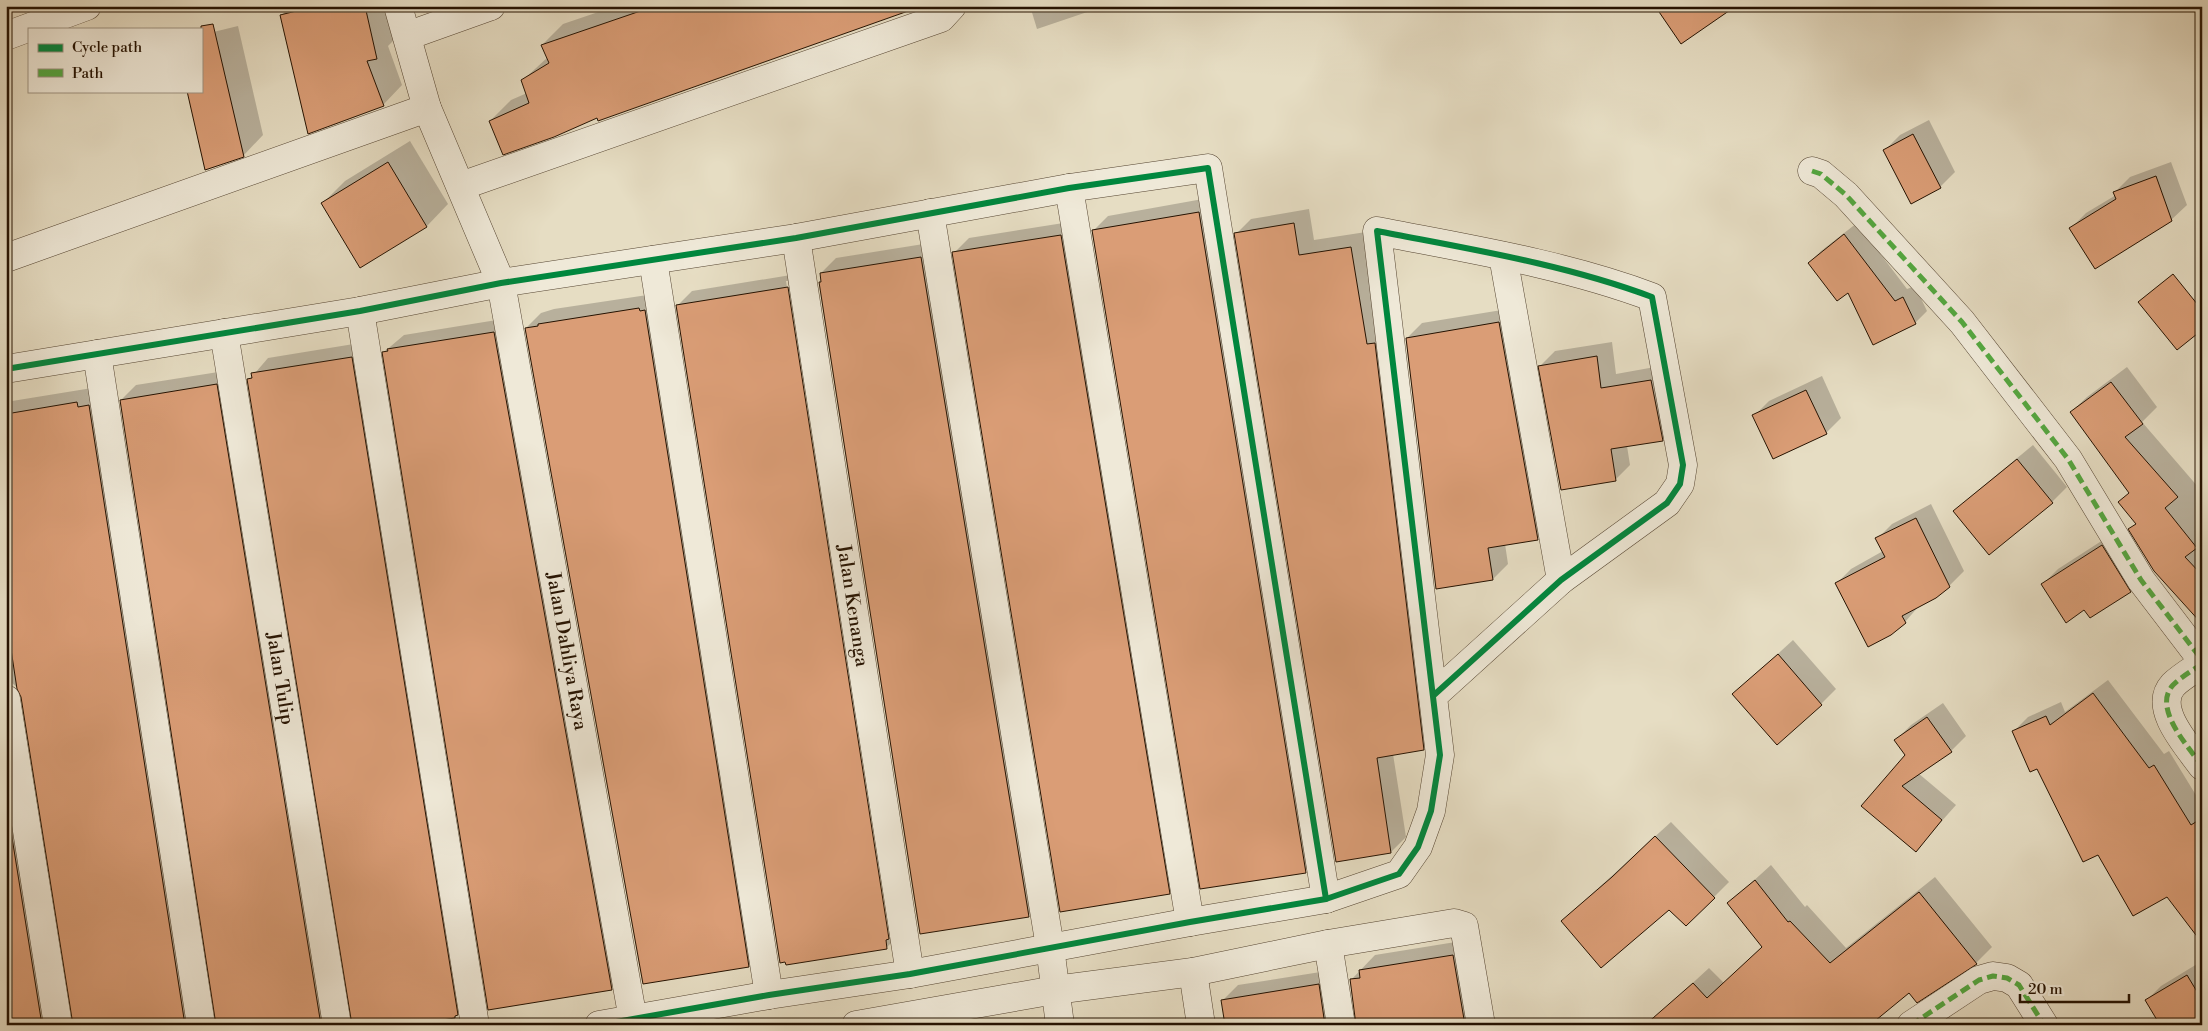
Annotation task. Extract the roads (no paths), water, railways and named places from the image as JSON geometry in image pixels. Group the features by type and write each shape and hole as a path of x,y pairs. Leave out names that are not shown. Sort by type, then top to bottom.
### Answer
{"street":[{"path":"7,30 87,6"},
{"name":"Jalan Dahliya Raya","path":"398,6 427,108 501,283 633,1022"},
{"path":"407,36 491,6"},
{"path":"461,186 941,18 952,6"},
{"path":"6,258 427,108"},
{"path":"6,369 360,311 501,283 796,238 1069,188 1208,168 1326,899"},
{"path":"1812,171 1821,174 1846,195 1962,322 2068,459 2140,580 2202,662 2173,685 2166,700 2169,717 2202,766"},
{"path":"1069,188 1190,922"},
{"path":"930,213 1050,947 1060,1025"},
{"path":"599,1025 633,1022 769,995 910,974 1050,947 1326,899 1399,874 1418,847 1430,811 1440,755 1377,231 1504,256 1621,286 1652,297 1683,465 1680,484 1667,503 1561,580 1434,695"},
{"name":"Jalan Kenanga","path":"796,238 910,974"},
{"path":"1504,256 1561,580"},
{"path":"653,260 769,995"},
{"path":"360,311 475,1025"},
{"name":"Jalan Tulip","path":"224,333 337,1025"},
{"path":"97,354 201,1025"},
{"path":"6,700 58,1025"},
{"path":"856,1025 916,1019 1055,990 1193,972 1328,944 1454,922 1464,926 1481,1025"},
{"path":"1328,944 1341,1025"},
{"path":"1193,972 1201,1025"},
{"path":"1911,1025 1979,980 1993,976 2007,978 2019,984 2044,1025"}]}
